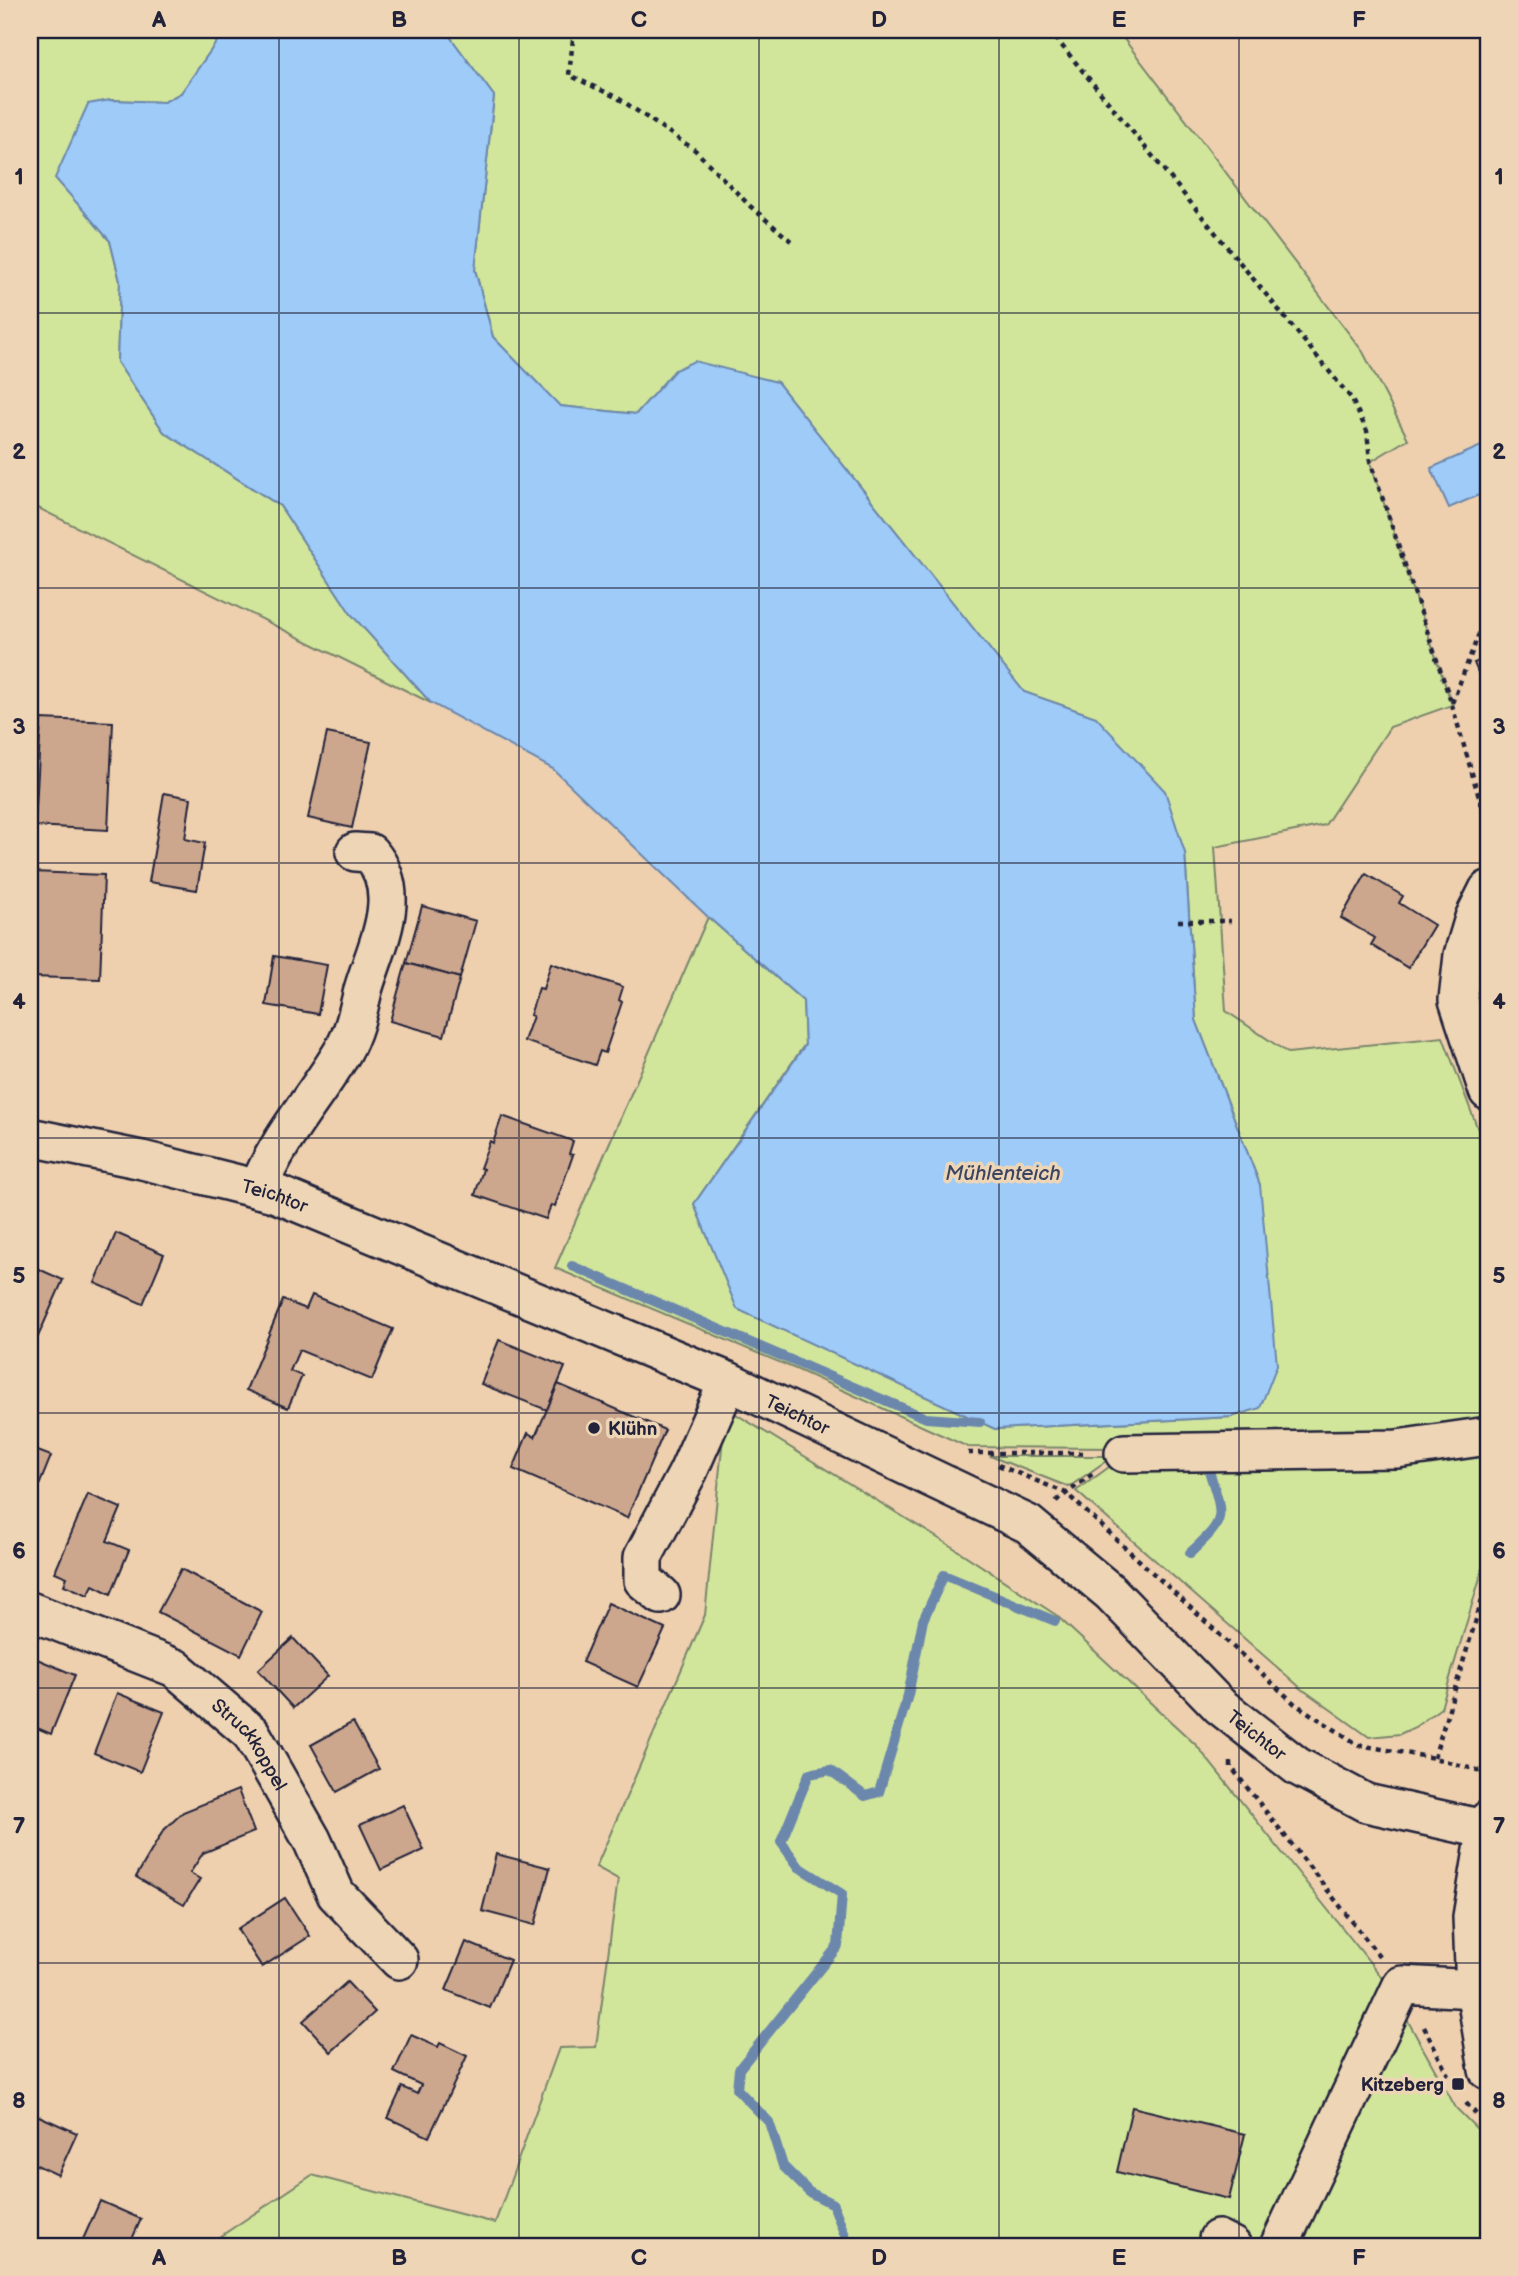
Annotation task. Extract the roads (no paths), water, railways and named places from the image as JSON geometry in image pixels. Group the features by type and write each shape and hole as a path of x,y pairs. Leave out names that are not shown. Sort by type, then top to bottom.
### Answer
{"street":[{"path":"258,1189 268,1162 344,1049 356,1023 378,947 387,910 386,880 381,866 370,853 355,852"},
{"path":"1488,890 1474,918 1463,955 1458,1000 1488,1091"},
{"name":"Teichtor","path":"30,1137 142,1160 274,1193 728,1381 1028,1524 1110,1592 1220,1706 1297,1766 1366,1802 1488,1827"},
{"path":"661,1595 643,1580 643,1558 688,1472 728,1381"},
{"path":"1124,1453 1397,1449 1488,1437"},
{"name":"Struckkoppel","path":"30,1611 175,1668 251,1733 312,1840 336,1894 399,1960"},
{"path":"1488,1827 1472,1917 1475,1989 1488,2070"},
{"path":"1279,2246 1402,1985 1475,1989"}],"water":[{"name":"Mühlenteich","path":"225,30 445,30 494,96 475,270 493,337 560,406 636,414 675,370 694,361 777,382 1024,692 1096,717 1165,791 1185,853 1196,1020 1260,1185 1277,1365 1260,1408 1232,1417 995,1429 737,1309 694,1204 805,1045 803,1001 708,917 553,769 431,703 351,614 280,506 164,432 117,362 120,281 110,241 55,178 88,104 110,100 164,102 181,93"},
{"path":"1488,443 1488,491 1449,508 1431,468"}],"waterway":[{"path":"572,1266 926,1418 980,1422"},
{"path":"1190,1553 1216,1526 1219,1518 1218,1501 1210,1474"},
{"path":"849,2246 833,2204 809,2192 783,2166 769,2122 737,2089 739,2069 838,1946 842,1894 799,1867 781,1842 809,1774 830,1770 865,1796 879,1792 908,1695 923,1620 944,1575 1055,1621"}],"place":[{"name":"Klühn","path":"594,1428"},
{"name":"Kitzeberg","path":"1458,2084"}]}
